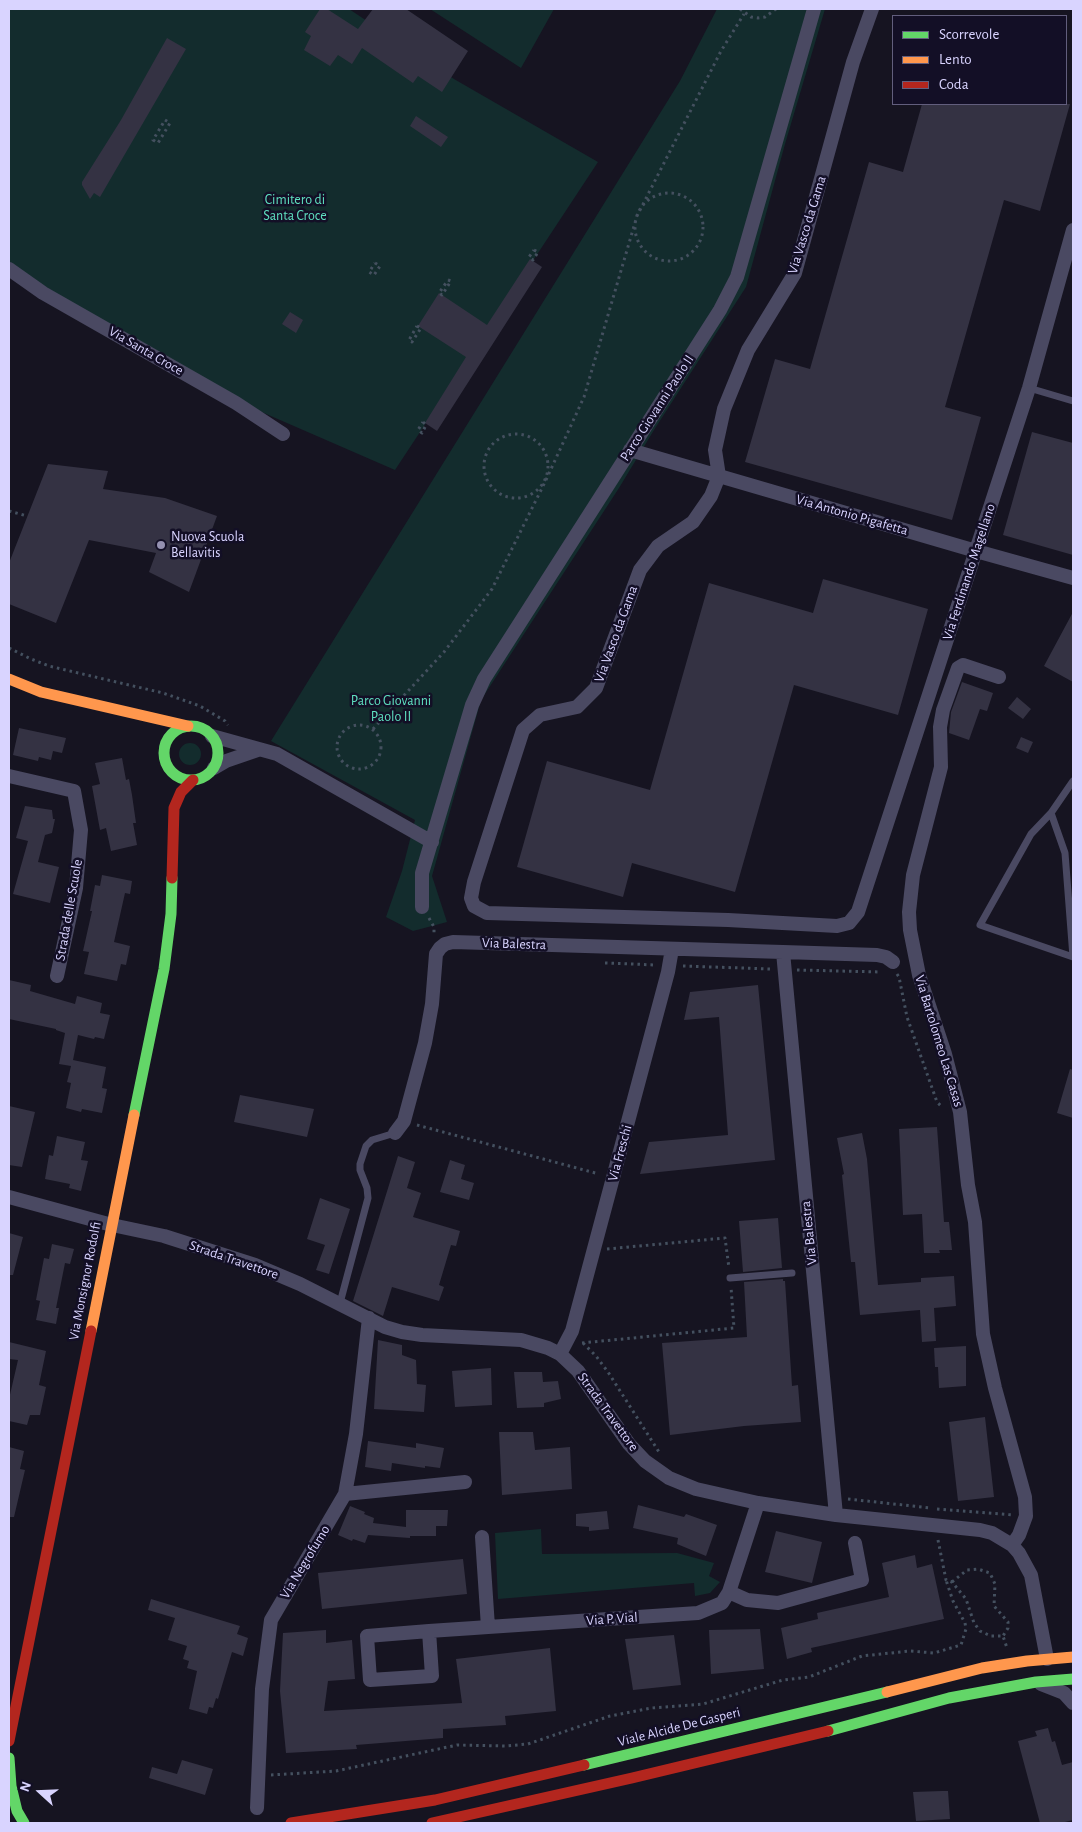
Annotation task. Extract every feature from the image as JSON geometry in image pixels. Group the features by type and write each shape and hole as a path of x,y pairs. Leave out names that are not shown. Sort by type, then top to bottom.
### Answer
{"street":[{"name":"Parco Giovanni Paolo II","path":"422,907 422,873 472,705 484,679 720,310 737,277 814,9"},
{"name":"Via Vasco da Gama","path":"858,912 849,924 836,926 718,920 487,913 474,906 471,898 474,882 523,730 540,715 577,707 596,688 640,570 658,546 693,522 711,496 719,476 715,450 724,408 748,350 795,273 853,62 872,9"},
{"name":"Via Ferdinando Magellano","path":"858,912 1029,388 1073,230"},
{"name":"Via Santa Croce","path":"9,269 43,293 236,403 283,434"},
{"name":"Via Antonio Pigafetta","path":"630,450 976,552 1073,578"},
{"name":"Via Bartolomeo Las Casas","path":"999,677 963,666 958,668 943,710 940,727 941,767 913,875 909,912 911,938 918,975 945,1054 960,1112 968,1185 975,1222 983,1334 1022,1479 1025,1497 1026,1516 1019,1535 1012,1545"},
{"path":"9,679 41,692 188,726 197,726 212,736 277,754 432,842"},
{"name":"Via Monsignor Rodolfi","path":"9,1741 164,969 171,914 172,824 170,771 155,731 143,716"},
{"path":"163,752 164,746 171,734 188,726"},
{"path":"212,736 218,751 214,768"},
{"path":"214,768 226,761 258,749"},
{"name":"Via Monsignor Rodolfi","path":"172,824 174,808 181,792 193,780 201,778 214,768"},
{"path":"170,771 177,777 193,780"},
{"name":"Strada delle Scuole","path":"9,776 74,791 81,830 76,888 57,976"},
{"name":"Via Balestra","path":"395,1133 404,1121 425,1042 432,1004 436,954 445,944 454,942 877,955 886,957 892,967"},
{"name":"Via Freschi","path":"560,1354 570,1336 577,1313 668,972 672,948"},
{"name":"Via Balestra","path":"783,952 836,1514"},
{"name":"Strada Travettore","path":"9,1198 112,1225 164,1236 255,1266 300,1284 385,1326 402,1332 422,1335 521,1340 538,1344 560,1354 586,1380 629,1444 645,1461 675,1481 696,1489 758,1503 992,1533 1012,1545 1025,1562 1031,1575 1047,1659"},
{"name":"Via Negrofumo","path":"257,1808 262,1689 271,1620 346,1494 356,1434 369,1318"},
{"path":"346,1494 465,1482"},
{"path":"758,1503 729,1592 747,1600 778,1603 862,1580 855,1543"},
{"path":"482,1537 488,1627"},
{"name":"Via P. Vial","path":"429,1631 432,1676 370,1680 367,1636 429,1631 698,1613 722,1603 729,1592"},
{"name":"Viale Alcide De Gasperi","path":"291,1823 435,1800 667,1746 956,1674 1009,1664 1073,1657"},
{"path":"432,1823 632,1778 843,1727 949,1698 1036,1682 1073,1679"},
{"path":"1036,1682 1064,1693 1073,1704"},
{"path":"9,1758 11,1786 17,1811 24,1823"}],"lane":[{"path":"1029,388 1073,401"},
{"path":"1051,813 1065,853 1073,957 980,925 1031,834 1051,813 1073,781"},
{"path":"340,1303 368,1198 360,1164 366,1146 372,1140 395,1133"},
{"path":"730,1278 792,1273"}],"path":[{"path":"740,9 744,14 751,17 765,17 776,9"},
{"path":"372,729 444,652 492,589 546,480 584,397 637,216 642,206 650,199 660,194 681,194 698,207 702,217 702,238 696,248 686,256 676,260 664,260 653,256 644,249 638,239 635,228 637,216 721,51 744,14"},
{"path":"165,120 170,123 158,143 153,140 165,120"},
{"path":"448,280 451,282 442,295 439,293 448,280"},
{"path":"418,326 421,328 412,342 408,340 418,326"},
{"path":"508,435 528,436 544,450 548,459 546,480 540,489 531,495 520,499 504,496 491,487 485,477 484,466 490,446 498,439 508,435"},
{"path":"9,511 27,516"},
{"path":"9,648 49,666 163,693 188,701 225,721 228,724 229,732"},
{"path":"360,725 372,729 378,735 380,742 379,756 369,766 362,768 348,765 342,760 338,747 342,734 346,729 360,725"},
{"path":"422,907 434,927 434,936"},
{"path":"677,966 776,969"},
{"path":"892,967 899,977 907,1017 937,1102"},
{"path":"794,970 882,972"},
{"path":"404,1121 606,1176"},
{"path":"582,1343 734,1328 725,1238 610,1248"},
{"path":"578,1340 596,1356 608,1372 664,1459"},
{"path":"842,1499 1026,1516"},
{"path":"258,1776 336,1771 457,1745 506,1746 528,1744 610,1716 651,1708 704,1704 783,1680 809,1677 862,1656 910,1651 934,1653 961,1645 966,1629 965,1623 953,1601 946,1580 940,1543 937,1537"},
{"path":"952,1582 967,1570 978,1569 990,1573 995,1584 994,1606 1008,1622 1008,1628 1003,1636"},
{"path":"946,1580 952,1582 966,1599 974,1623 980,1631 991,1636 1003,1636"},
{"path":"1003,1636 1008,1651"}],"green space":[{"name":"Cimitero di Santa Croce","path":"9,9 349,9 454,79 598,162 395,470 241,403 97,319 9,264"},
{"path":"430,9 554,9 521,68"},
{"name":"Parco Giovanni Paolo II","path":"717,9 825,9 785,144 746,287 619,488 481,700 432,876 447,922 413,931 386,917 402,871 415,820 271,741 680,81"},
{"path":"190,743 198,746 201,754 198,762 190,765 182,762 179,754 182,746"},
{"path":"541,1529 542,1554 677,1553 714,1563 709,1576 720,1582 710,1593 695,1596 694,1583 498,1599 495,1533"}],"building":[{"path":"320,9 327,9 358,29 373,9 406,9 468,51 442,92 418,76 413,83 362,48 352,64 338,55 330,66 304,50 311,36 305,32"},
{"path":"167,38 186,49 100,197 94,193 90,199 82,182 121,120"},
{"path":"1070,104 1040,211 1004,200 945,407 981,417 952,520 745,462 775,359 810,369 869,162 903,172 922,105"},
{"path":"416,116 448,137 441,147 410,126"},
{"path":"530,259 542,267 437,431 425,423 466,357 418,326 439,293 487,325"},
{"path":"290,312 303,320 296,333 282,324"},
{"path":"1032,432 1073,443 1073,555 1003,535"},
{"name":"Nuova Scuola Bellavitis","path":"48,464 108,471 103,489 165,498 217,516 189,592 149,572 156,553 89,540 56,623 9,604 9,563"},
{"path":"823,579 928,609 898,715 794,685 735,892 632,863 623,897 517,867 547,761 650,790 709,583 813,613"},
{"path":"1073,612 1073,682 1044,666"},
{"path":"962,682 993,693 987,711 980,709 969,740 949,733 951,712"},
{"path":"1017,697 1031,709 1023,719 1008,708"},
{"path":"19,728 66,738 62,753 53,751 51,760 39,757 38,761 13,755"},
{"path":"1021,737 1033,742 1028,753 1016,748"},
{"path":"122,758 126,780 129,779 132,795 136,823 133,823 137,845 111,851 106,828 100,830 92,786 100,784 95,763"},
{"path":"25,806 52,810 53,819 55,819 52,833 45,835 38,862 59,867 50,903 13,894 28,841 16,838"},
{"path":"102,875 132,881 130,894 125,893 114,942 130,946 126,965 121,964 117,981 84,974 89,952 83,951 92,911 90,911 95,885 100,886"},
{"path":"9,980 31,985 30,991 75,1004 77,996 102,1003 100,1013 110,1015 104,1039 95,1037 94,1039 78,1035 73,1060 106,1067 102,1088 107,1089 102,1113 82,1109 81,1112 66,1108 71,1083 67,1082 71,1066 59,1064 65,1033 56,1029 9,1019"},
{"path":"758,985 775,1160 640,1174 649,1142 728,1135 719,1017 684,1020 690,992"},
{"path":"1070,1069 1073,1070 1073,1118 1057,1113"},
{"path":"240,1095 314,1109 307,1137 234,1122"},
{"path":"9,1106 35,1112 22,1167 9,1165"},
{"path":"937,1127 944,1222 949,1222 952,1250 939,1250 940,1253 924,1253 922,1214 903,1215 899,1129"},
{"path":"862,1133 867,1159 878,1285 921,1282 921,1278 954,1276 956,1306 934,1308 936,1341 922,1342 920,1310 860,1315 855,1262 851,1262 842,1175 844,1174 837,1138"},
{"path":"57,1136 85,1142 81,1160 88,1161 81,1191 69,1188 70,1184 45,1179 49,1155 53,1156"},
{"path":"398,1156 415,1162 407,1188 421,1193 413,1217 460,1231 456,1246 451,1245 439,1285 444,1287 439,1301 392,1287 383,1316 353,1301"},
{"path":"450,1160 465,1165 461,1179 474,1183 469,1200 440,1192"},
{"path":"320,1198 350,1209 329,1274 316,1270 325,1245 307,1239"},
{"path":"778,1218 782,1268 743,1272 739,1221"},
{"path":"9,1233 23,1237 13,1275 9,1275"},
{"path":"52,1244 74,1249 70,1264 65,1263 56,1308 59,1308 56,1324 36,1320 40,1301 36,1300 44,1258 49,1259"},
{"path":"783,1279 785,1281 792,1386 798,1385 801,1422 744,1426 670,1435 662,1343 747,1337 744,1282"},
{"path":"378,1340 402,1345 402,1355 416,1360 417,1384 426,1385 424,1412 374,1409"},
{"path":"9,1342 46,1351 39,1385 46,1387 40,1415 30,1415 27,1425 9,1421 9,1399 18,1360 9,1359"},
{"path":"966,1346 966,1386 939,1388 938,1367 935,1367 934,1348"},
{"path":"491,1368 492,1405 455,1407 452,1371"},
{"path":"514,1372 542,1372 543,1382 558,1381 561,1399 544,1403 544,1407 517,1408"},
{"path":"985,1417 994,1497 958,1501 949,1422"},
{"path":"499,1432 533,1432 535,1450 570,1447 572,1489 502,1495"},
{"path":"368,1441 416,1448 416,1443 444,1448 440,1468 425,1466 425,1468 392,1463 391,1471 365,1467"},
{"path":"9,1447 24,1451 20,1469 25,1470 14,1517 9,1517"},
{"path":"638,1505 684,1517 686,1514 717,1525 706,1556 677,1544 678,1538 633,1528"},
{"path":"350,1506 374,1518 373,1523 406,1527 406,1510 448,1510 447,1526 436,1526 436,1536 410,1536 410,1538 368,1535 365,1543 353,1539 352,1541 338,1535"},
{"path":"607,1511 609,1529 589,1531 589,1527 576,1526 576,1514"},
{"path":"776,1531 822,1542 812,1583 765,1572"},
{"path":"915,1555 917,1568 932,1564 944,1619 811,1648 812,1652 787,1659 781,1628 818,1619 817,1613 889,1597 882,1563"},
{"path":"463,1559 467,1594 322,1609 318,1573"},
{"path":"151,1599 240,1626 237,1634 248,1638 243,1656 232,1652 218,1699 216,1698 213,1708 209,1707 207,1714 189,1709 197,1671 187,1668 189,1661 183,1659 187,1646 168,1640 175,1618 148,1610"},
{"path":"760,1629 764,1669 711,1674 709,1630"},
{"path":"326,1630 326,1643 352,1640 355,1679 328,1681 324,1711 462,1703 456,1659 550,1648 556,1711 505,1716 506,1725 443,1729 443,1738 356,1745 357,1749 286,1753 280,1691 283,1633"},
{"path":"674,1635 681,1685 633,1690 625,1639"},
{"path":"1048,1728 1052,1742 1055,1741 1062,1765 1073,1762 1073,1820 1061,1823 1040,1823 1018,1741 1037,1736 1035,1731"},
{"path":"182,1760 213,1769 205,1795 149,1778 152,1767 177,1774"},
{"path":"948,1791 950,1819 916,1821 913,1792"}],"traffic: fast":[{"path":"186,726 196,726 206,730 214,738 218,753 214,768 206,776 196,780 186,780 176,776 168,768 164,758 164,748 168,738 176,730 186,726"},
{"path":"134,1115 164,969 171,914 172,878"},
{"path":"828,1731 949,1698 1036,1682 1073,1679"},
{"path":"584,1765 887,1692"},
{"path":"9,1758 11,1786 17,1811 24,1823"}],"traffic: slow":[{"path":"9,679 41,692 188,726"},
{"path":"91,1331 134,1115"},
{"path":"887,1692 982,1668 1027,1661 1073,1657"}],"traffic: jam":[{"path":"172,878 174,808 181,792 193,780"},
{"path":"9,1741 91,1331"},
{"path":"432,1823 828,1731"},
{"path":"291,1823 435,1800 584,1765"}],"place":[{"name":"Nuova Scuola Bellavitis","path":"161,545"}]}
